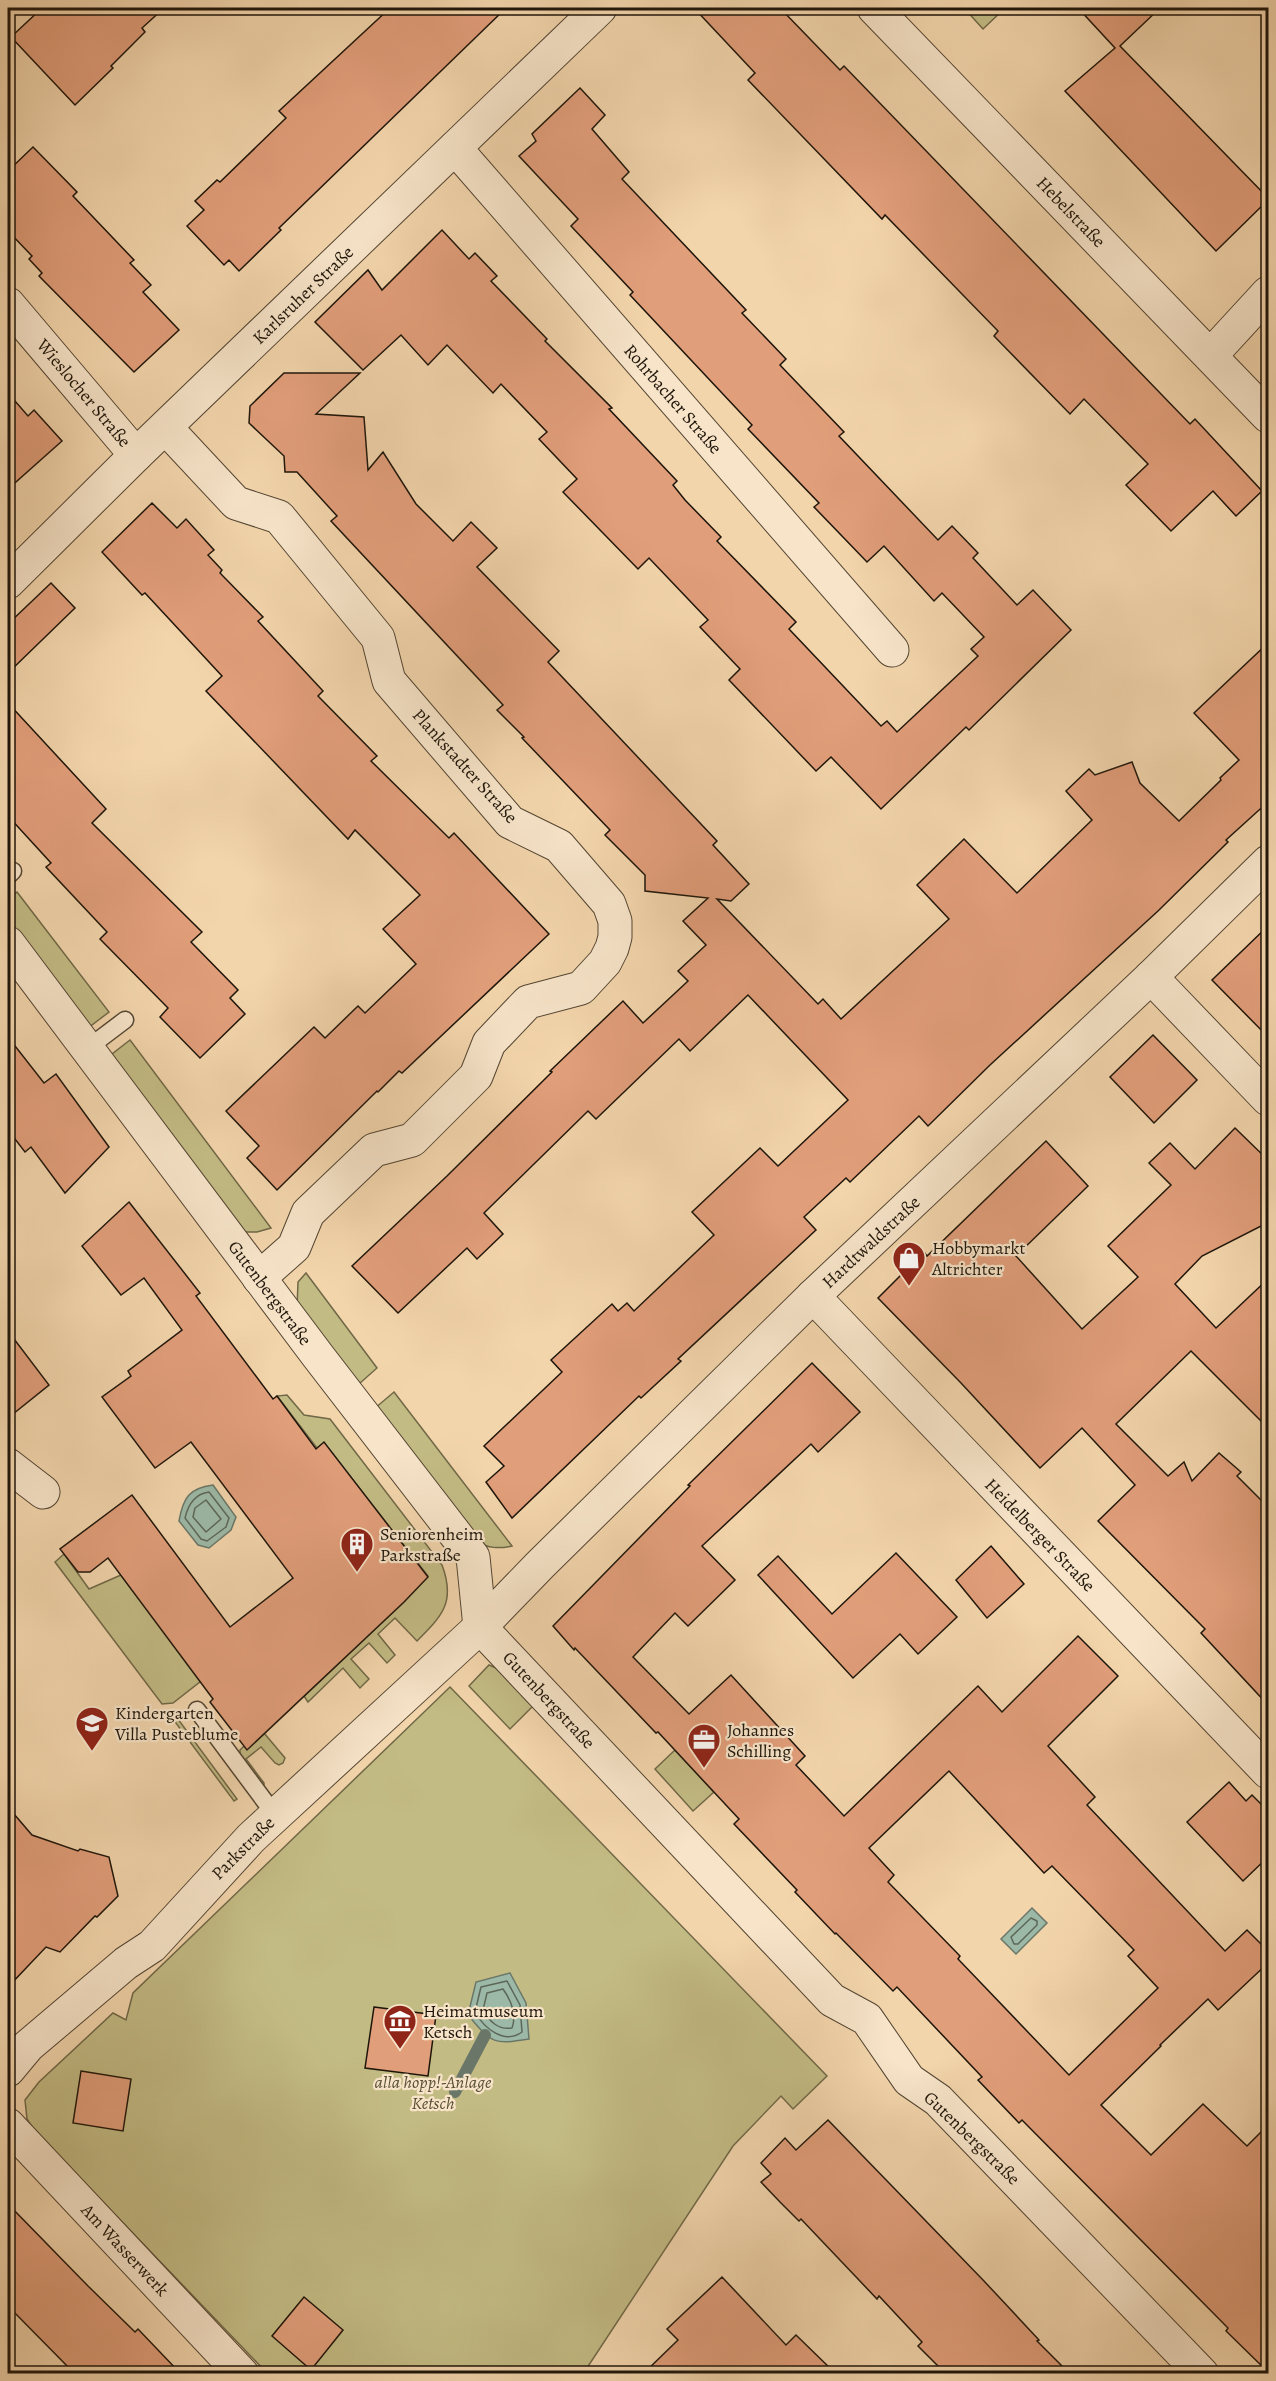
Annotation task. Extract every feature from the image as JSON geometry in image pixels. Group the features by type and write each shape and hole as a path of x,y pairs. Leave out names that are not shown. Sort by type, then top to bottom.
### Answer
{"street":[{"name":"Karlsruher Straße","path":"8,582 136,455 600,8"},
{"name":"Hebelstraße","path":"874,8 1269,416"},
{"name":"Rohrbacher Straße","path":"455,148 892,650"},
{"path":"1210,355 1269,293"},
{"name":"Wieslocher Straße","path":"8,304 136,455"},
{"name":"Plankstadter Straße","path":"166,428 236,503 279,517 378,638 389,681 510,822 560,846 609,904 615,921 615,937 605,962 581,988 528,1002 489,1043 476,1076 411,1140 374,1150 308,1213 294,1247 259,1278"},
{"name":"Hardtwaldstraße","path":"480,1627 540,1564 813,1296 1151,977 1269,862"},
{"name":"Gutenbergstraße","path":"8,943 259,1278 473,1557 480,1627 832,2000 867,2019 909,2080 938,2100 1202,2373"},
{"path":"1151,977 1269,1100"},
{"name":"Heidelberger Straße","path":"813,1296 1269,1772"},
{"path":"8,1465 43,1492"},
{"name":"Parkstraße","path":"8,2070 28,2046 126,1963 152,1946 250,1838 480,1627"},
{"name":"Am Wasserwerk","path":"8,2125 242,2373"}],"lane":[{"path":"88,1048 125,1020"},
{"path":"197,1710 275,1815"}],"green space":[{"path":"964,8 1005,8 983,29"},
{"path":"17,892 109,1012 88,1028 8,924 8,900"},
{"path":"130,1040 271,1228 257,1232 242,1232 107,1058"},
{"path":"306,1273 377,1368 359,1384 297,1308 298,1282"},
{"path":"394,1392 512,1546 485,1546 476,1542 374,1409"},
{"path":"287,1395 304,1415 330,1419 442,1565 448,1589 447,1599 440,1616 417,1641 395,1618 378,1634 395,1655 387,1663 369,1643 351,1659 369,1679 360,1688 343,1668 308,1702 304,1696 404,1602 428,1576 324,1443 317,1448 277,1396"},
{"path":"64,1554 89,1589 121,1575 201,1681 173,1703 162,1704 55,1562"},
{"path":"489,1665 496,1668 533,1706 510,1729 469,1686"},
{"name":"alla hopp!-Anlage Ketsch","path":"450,1687 827,2076 793,2109 781,2096 733,2146 583,2374 267,2373 34,2130 27,2119 25,2100 39,2082 113,2013 126,2020 133,1993"},
{"path":"167,1711 172,1711 237,1799 234,1801"},
{"path":"264,1733 285,1758 279,1765 261,1747 246,1759 264,1783 264,1788 240,1756 240,1750 244,1746 247,1749"},
{"path":"675,1750 714,1792 693,1811 655,1769"}],"water":[{"path":"213,1485 236,1517 231,1530 209,1548 198,1545 179,1521 188,1496 198,1489"},
{"path":"1032,1908 1047,1923 1016,1954 1001,1939"},
{"path":"510,1973 526,2003 529,2039 507,2042 494,2040 488,2036 468,2015 476,1982"}],"building":[{"path":"42,8 164,8 142,28 145,32 111,66 113,68 75,105 11,37"},
{"path":"390,8 506,8 279,228 281,230 239,271 229,260 224,265 187,226 204,210 195,201 217,180 220,182 286,118 279,111"},
{"path":"694,8 780,8 840,70 844,66 1190,424 1195,419 1262,491 1236,516 1213,491 1171,531 1126,485 1148,464 1084,399 1070,414 994,336 998,331 885,215 882,219 748,80 755,73"},
{"path":"1078,8 1160,8 1120,46 1269,199 1216,251 1065,91 1115,48"},
{"path":"580,88 605,115 592,129 629,172 622,179 746,310 742,313 786,359 780,365 844,432 839,436 938,540 952,526 978,553 973,558 1017,605 1033,590 1071,630 969,730 966,727 881,809 831,757 816,771 729,680 740,669 700,627 708,620 649,558 638,569 563,492 577,479 539,439 547,432 501,384 493,393 447,345 428,365 401,335 363,370 315,322 368,270 382,290 442,230 469,259 475,253 497,276 491,281 547,339 545,341 612,408 609,409 677,481 673,485 721,537 717,541 796,622 789,629 881,726 887,721 897,732 978,656 971,649 984,637 942,593 934,601 884,546 867,562 814,507 819,503 748,429 752,425 630,295 633,292 571,226 578,219 519,156 536,141 532,134"},
{"path":"33,147 77,192 73,196 134,260 130,263 151,285 143,292 179,330 134,372 39,276 42,273 29,259 32,256 8,231 8,171"},
{"path":"284,373 360,373 316,414 364,417 368,470 383,452 416,504 453,541 471,522 497,548 477,567 559,651 548,662 717,841 713,845 749,884 731,901 717,899 818,1004 823,999 841,1019 949,919 917,885 964,839 1017,893 1092,820 1066,791 1089,769 1095,775 1132,762 1140,783 1179,821 1239,760 1194,713 1269,642 1269,801 1226,840 1228,842 1158,911 990,1065 928,1126 919,1116 850,1182 846,1178 804,1217 816,1230 678,1359 681,1361 641,1398 639,1396 512,1518 486,1482 504,1466 484,1446 562,1372 551,1360 612,1304 618,1311 627,1303 634,1311 714,1235 692,1212 760,1148 778,1166 848,1100 748,995 690,1051 679,1039 596,1119 588,1111 484,1213 503,1234 477,1259 467,1248 398,1313 352,1266 447,1176 552,1072 550,1071 623,1001 643,1023 688,981 678,971 706,945 683,921 708,898 645,891 645,875 605,835 610,830 497,710 503,705 331,521 337,516 297,472 285,472 284,456 249,423 250,406"},
{"path":"8,393 28,416 34,410 62,441 8,489"},
{"path":"152,503 177,528 186,519 214,550 208,555 222,570 220,573 263,617 258,621 323,691 318,696 377,756 371,761 449,838 454,833 549,934 402,1073 399,1071 377,1091 277,1190 247,1158 259,1146 226,1111 314,1027 325,1038 358,1006 365,1013 416,964 383,929 420,895 355,830 348,839 206,691 222,676 145,593 142,595 102,552"},
{"path":"51,583 75,608 8,673 8,624"},
{"path":"8,703 106,809 92,823 202,932 191,942 238,990 230,998 245,1014 200,1058 160,1017 168,1008 100,939 107,932 46,867 51,863 8,816"},
{"path":"1269,925 1269,1038 1212,980"},
{"path":"1153,1035 1197,1080 1154,1123 1110,1077"},
{"path":"8,1037 44,1083 56,1074 109,1147 65,1193 31,1147 25,1152 8,1130"},
{"path":"1235,1128 1269,1161 1269,1222 1202,1256 1175,1284 1216,1328 1269,1278 1269,1429 1191,1351 1116,1424 1168,1476 1184,1462 1192,1481 1219,1453 1241,1472 1237,1476 1269,1508 1269,1706 1201,1633 1205,1629 1098,1521 1135,1485 1082,1428 1040,1468 878,1298 924,1252 927,1256 1046,1141 1088,1186 1016,1256 1082,1329 1138,1277 1108,1246 1171,1185 1149,1163 1170,1143 1195,1169"},
{"name":"Seniorenheim Parkstraße","path":"129,1202 200,1293 196,1296 273,1399 277,1396 316,1449 324,1442 428,1577 247,1750 210,1702 213,1699 108,1558 90,1572 78,1572 60,1549 132,1495 230,1627 293,1578 191,1442 155,1468 102,1397 131,1376 128,1371 182,1330 144,1278 121,1295 82,1246"},
{"path":"8,1331 49,1385 8,1418"},
{"path":"812,1363 860,1412 818,1452 811,1444 702,1546 735,1580 688,1626 675,1613 633,1657 689,1714 731,1675 805,1756 796,1765 844,1816 978,1686 1002,1712 1078,1636 1118,1676 1048,1746 1095,1797 1087,1805 1225,1951 1247,1930 1269,1952 1269,1962 1218,2010 1208,1999 1101,2105 1151,2155 1203,2104 1247,2146 1269,2124 1269,2373 1226,2331 1228,2328 1022,2120 1019,2123 978,2080 982,2077 897,1987 893,1991 835,1934 734,1824 739,1819 658,1732 656,1733 553,1626 690,1486 688,1485","holes":["949,1771 1044,1873 1052,1866 1134,1950 1128,1956 1158,1988 1069,2075 958,1959 960,1956 888,1882 894,1875 869,1848"]},
{"path":"991,1546 1024,1584 987,1618 956,1580"},
{"path":"896,1553 957,1617 918,1654 900,1634 853,1678 758,1575 778,1556 832,1614"},
{"path":"1229,1782 1246,1801 1252,1795 1269,1812 1269,1856 1243,1881 1187,1822"},
{"path":"8,1807 32,1835 78,1851 80,1849 109,1857 118,1896 60,1952 46,1947 8,1987"},
{"name":"Heimatmuseum Ketsch","path":"374,2007 436,2015 428,2076 365,2068"},
{"path":"81,2071 131,2079 123,2131 73,2123"},
{"path":"828,2120 984,2281 1069,2373 945,2373 918,2346 922,2342 879,2296 877,2299 801,2219 799,2221 780,2202 761,2182 771,2174 761,2163 785,2138 796,2150"},
{"path":"8,2204 88,2286 135,2332 138,2329 180,2373 74,2373 8,2306"},
{"path":"722,2277 786,2345 796,2335 835,2373 644,2373 678,2340 667,2329"},
{"path":"304,2297 343,2330 311,2370 272,2336"}],"waterway":[{"path":"455,2092 485,2035"}],"place":[{"name":"Hobbymarkt Altrichter","path":"909,1287"},
{"name":"Seniorenheim Parkstraße","path":"357,1573"},
{"name":"Kindergarten Villa Pusteblume","path":"92,1752"},
{"name":"Johannes Schilling","path":"704,1769"},
{"name":"Heimatmuseum Ketsch","path":"400,2050"}]}
